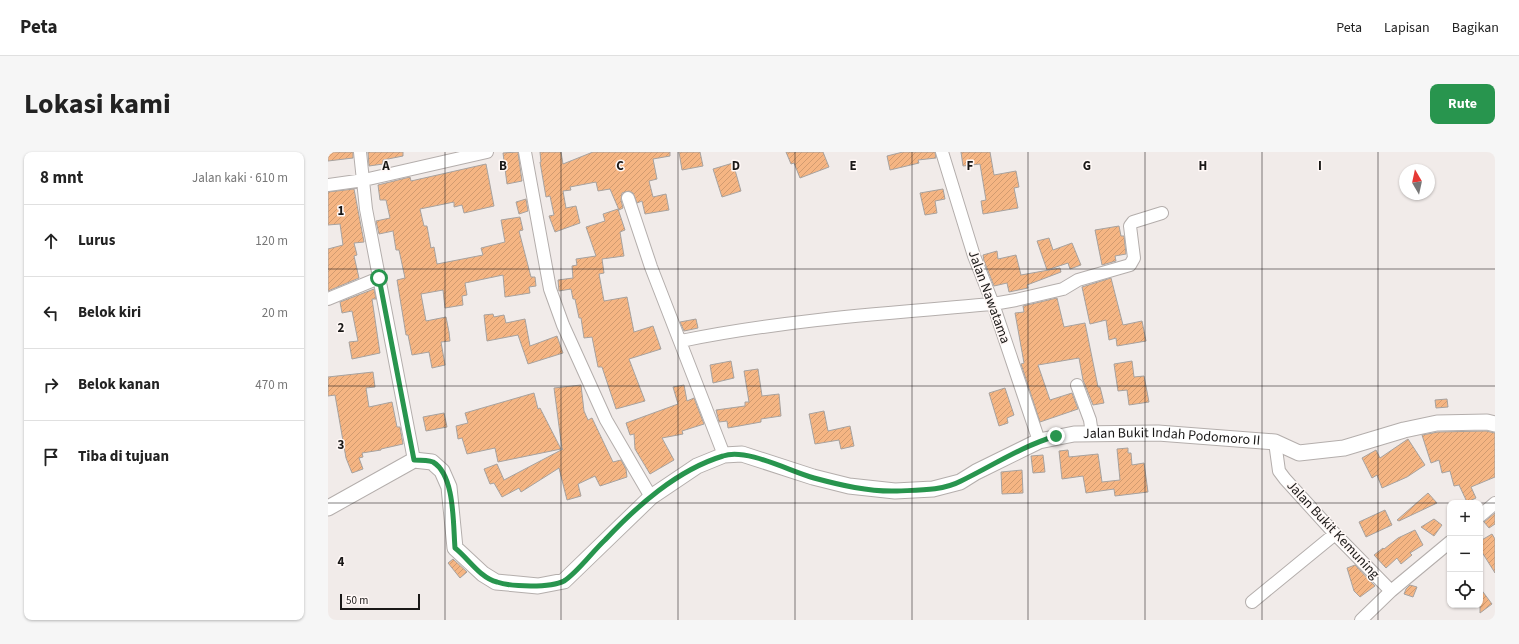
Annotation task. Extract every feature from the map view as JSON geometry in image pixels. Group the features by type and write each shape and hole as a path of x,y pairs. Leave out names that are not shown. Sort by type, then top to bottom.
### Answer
{"street":[{"path":"328,508 414,460 366,209 360,152"},
{"path":"328,185 364,180 487,152"},
{"path":"525,152 550,289 563,325 606,420 651,497"},
{"name":"Jalan Nawatama","path":"942,152 974,256 1039,441"},
{"path":"628,198 651,267 724,455"},
{"path":"681,341 733,330 819,320 992,304 1063,289 1078,280 1130,265 1134,258 1130,226 1133,222 1162,213"},
{"path":"328,299 379,278"},
{"path":"1077,385 1090,420 1092,434"},
{"name":"Jalan Bukit Indah Podomoro II","path":"414,460 432,462 442,470 449,487 455,548 483,574 496,582 538,586 564,581 651,497 696,466 724,455 742,454 813,477 849,486 895,491 933,489 960,482 981,469 1039,441 1074,434 1158,433 1276,442 1300,453 1321,452 1344,448 1404,430 1437,423 1487,422 1495,424"},
{"name":"Jalan Bukit Kemuning","path":"1276,442 1279,471 1335,534 1391,590"},
{"path":"1483,513 1495,503"},
{"path":"1252,602 1335,534"},
{"path":"1361,620 1391,590 1447,544"}],"building":[{"path":"328,152 353,152 353,158 328,161"},
{"path":"368,152 403,152 403,156 383,160 383,164 369,166"},
{"path":"518,152 522,181 507,184 503,153"},
{"path":"540,152 561,152 563,164 593,152 670,152 670,156 653,159 657,179 649,181 653,197 666,194 669,210 645,214 642,201 637,203 633,193 629,191 622,193 621,200 623,208 619,210 610,189 598,191 596,182 570,187 571,190 563,191 566,208 576,206 580,223 555,232 549,216 554,215 550,196 546,197 540,162"},
{"path":"679,152 700,152 703,166 682,170"},
{"path":"786,152 823,152 829,167 800,178 794,163 791,164"},
{"path":"903,152 935,152 936,158 918,160 919,163 890,170 887,156"},
{"path":"961,152 990,152 994,175 1016,171 1019,187 1014,188 1018,208 983,214 981,201 986,200 980,164 963,166"},
{"path":"733,163 741,191 722,197 713,169"},
{"path":"486,164 494,206 464,213 462,205 454,207 454,202 420,209 424,226 427,226 431,248 434,247 437,264 483,255 481,248 505,242 501,220 520,217 523,230 519,231 531,277 535,277 536,286 529,287 530,293 505,297 503,275 465,283 467,295 462,296 463,305 445,308 443,290 421,294 426,321 446,317 449,332 450,341 441,342 445,365 432,368 429,352 412,355 408,335 406,335 397,280 405,278 399,250 396,250 393,231 379,234 376,221 390,218 386,200 380,200 378,185 410,177 411,181"},
{"path":"354,189 364,242 354,243 357,255 354,256 359,278 328,291 328,249 343,245 340,224 328,225 328,192"},
{"path":"943,189 945,199 935,201 937,213 925,215 920,193"},
{"path":"526,199 528,211 519,214 516,202"},
{"path":"618,209 625,230 620,232 624,256 602,259 604,273 599,274 604,301 627,297 634,332 653,326 661,349 629,359 645,401 616,409 602,367 598,367 592,337 584,338 581,318 579,318 571,289 559,291 558,280 573,278 572,266 577,265 576,259 596,256 586,227 605,221 603,214"},
{"path":"1119,226 1121,236 1124,236 1126,254 1115,256 1116,261 1102,265 1095,230"},
{"path":"1049,238 1053,250 1072,243 1081,265 1070,269 1068,263 1047,270 1037,241"},
{"path":"997,251 998,259 1016,255 1021,275 1060,268 1061,272 1027,285 1028,288 1009,292 1007,283 994,286 984,261 983,255"},
{"path":"1111,278 1123,325 1142,321 1146,341 1117,346 1116,338 1109,340 1106,320 1090,324 1082,287"},
{"path":"374,289 376,299 372,299 380,353 352,359 349,342 358,341 352,311 342,313 340,302"},
{"path":"1057,298 1064,327 1085,323 1098,387 1100,387 1104,403 1093,405 1083,380 1079,358 1038,365 1050,400 1072,393 1078,409 1040,422 1021,364 1024,363 1015,313 1024,312 1023,306"},
{"path":"493,314 494,317 504,315 506,323 525,319 530,346 557,336 563,353 528,364 518,335 487,341 484,315"},
{"path":"696,319 698,328 684,331 680,322"},
{"path":"731,361 734,378 713,383 710,365"},
{"path":"1132,361 1134,377 1144,376 1149,402 1129,405 1127,390 1118,391 1114,364"},
{"path":"758,369 762,396 779,394 781,416 761,419 761,422 728,428 727,421 719,422 716,410 745,406 745,402 749,402 744,371"},
{"path":"373,372 375,387 366,388 369,407 392,402 397,427 400,427 403,444 362,453 363,457 359,458 363,469 352,473 346,458 335,395 328,396 328,377"},
{"path":"581,385 584,411 588,420 592,418 613,462 621,460 626,469 627,477 600,486 595,476 578,484 581,496 567,500 559,468 521,492 519,488 502,497 494,483 490,484 484,469 497,464 504,480 563,449 554,388"},
{"path":"684,385 687,401 694,398 704,424 682,431 683,434 662,438 674,460 650,474 635,449 634,434 630,435 626,423 678,404 673,387"},
{"path":"1005,388 1014,415 1007,418 1008,423 999,426 989,393"},
{"path":"534,393 538,409 540,408 561,449 498,462 495,448 467,454 462,438 458,439 456,426 468,423 465,413"},
{"path":"1447,399 1448,407 1436,408 1435,400"},
{"path":"824,411 828,431 850,426 854,446 841,449 839,440 815,444 809,414"},
{"path":"444,413 447,427 426,431 423,417"},
{"path":"1486,431 1495,433 1495,477 1471,487 1476,498 1466,500 1459,485 1454,486 1450,471 1442,473 1439,460 1431,463 1422,435 1438,432"},
{"path":"1408,439 1425,465 1407,477 1382,488 1377,475 1372,478 1362,458 1376,450 1380,458"},
{"path":"1128,448 1128,453 1131,453 1132,465 1144,463 1148,492 1115,496 1114,489 1086,493 1083,476 1062,479 1059,451 1068,450 1069,457 1098,454 1102,482 1120,480 1117,449"},
{"path":"1043,455 1045,472 1033,473 1031,456"},
{"path":"1022,470 1023,493 1002,494 1001,472"},
{"path":"1428,493 1437,503 1399,521 1397,520"},
{"path":"1385,510 1392,525 1366,537 1359,522"},
{"path":"1495,513 1495,524 1489,528 1484,522"},
{"path":"1434,519 1442,525 1434,536 1421,527"},
{"path":"1415,530 1423,545 1410,553 1412,555 1401,564 1397,558 1386,568 1374,555 1398,538"},
{"path":"1492,534 1495,539 1495,573 1483,554 1483,539"},
{"path":"453,559 467,572 460,578 448,563"},
{"path":"1355,565 1375,586 1360,597 1354,591 1347,568"},
{"path":"1410,585 1417,587 1413,597 1404,594"},
{"path":"1483,592 1492,604 1480,613 1480,608 1483,608"}],"route":[{"path":"379,278 414,460 432,462 442,470 449,487 455,548 483,574 496,582 538,586 564,581 610,534 651,497 696,466 724,455 742,454 813,477 849,486 895,491 933,489 960,482 990,464 1012,455 1039,441 1056,436"}]}
